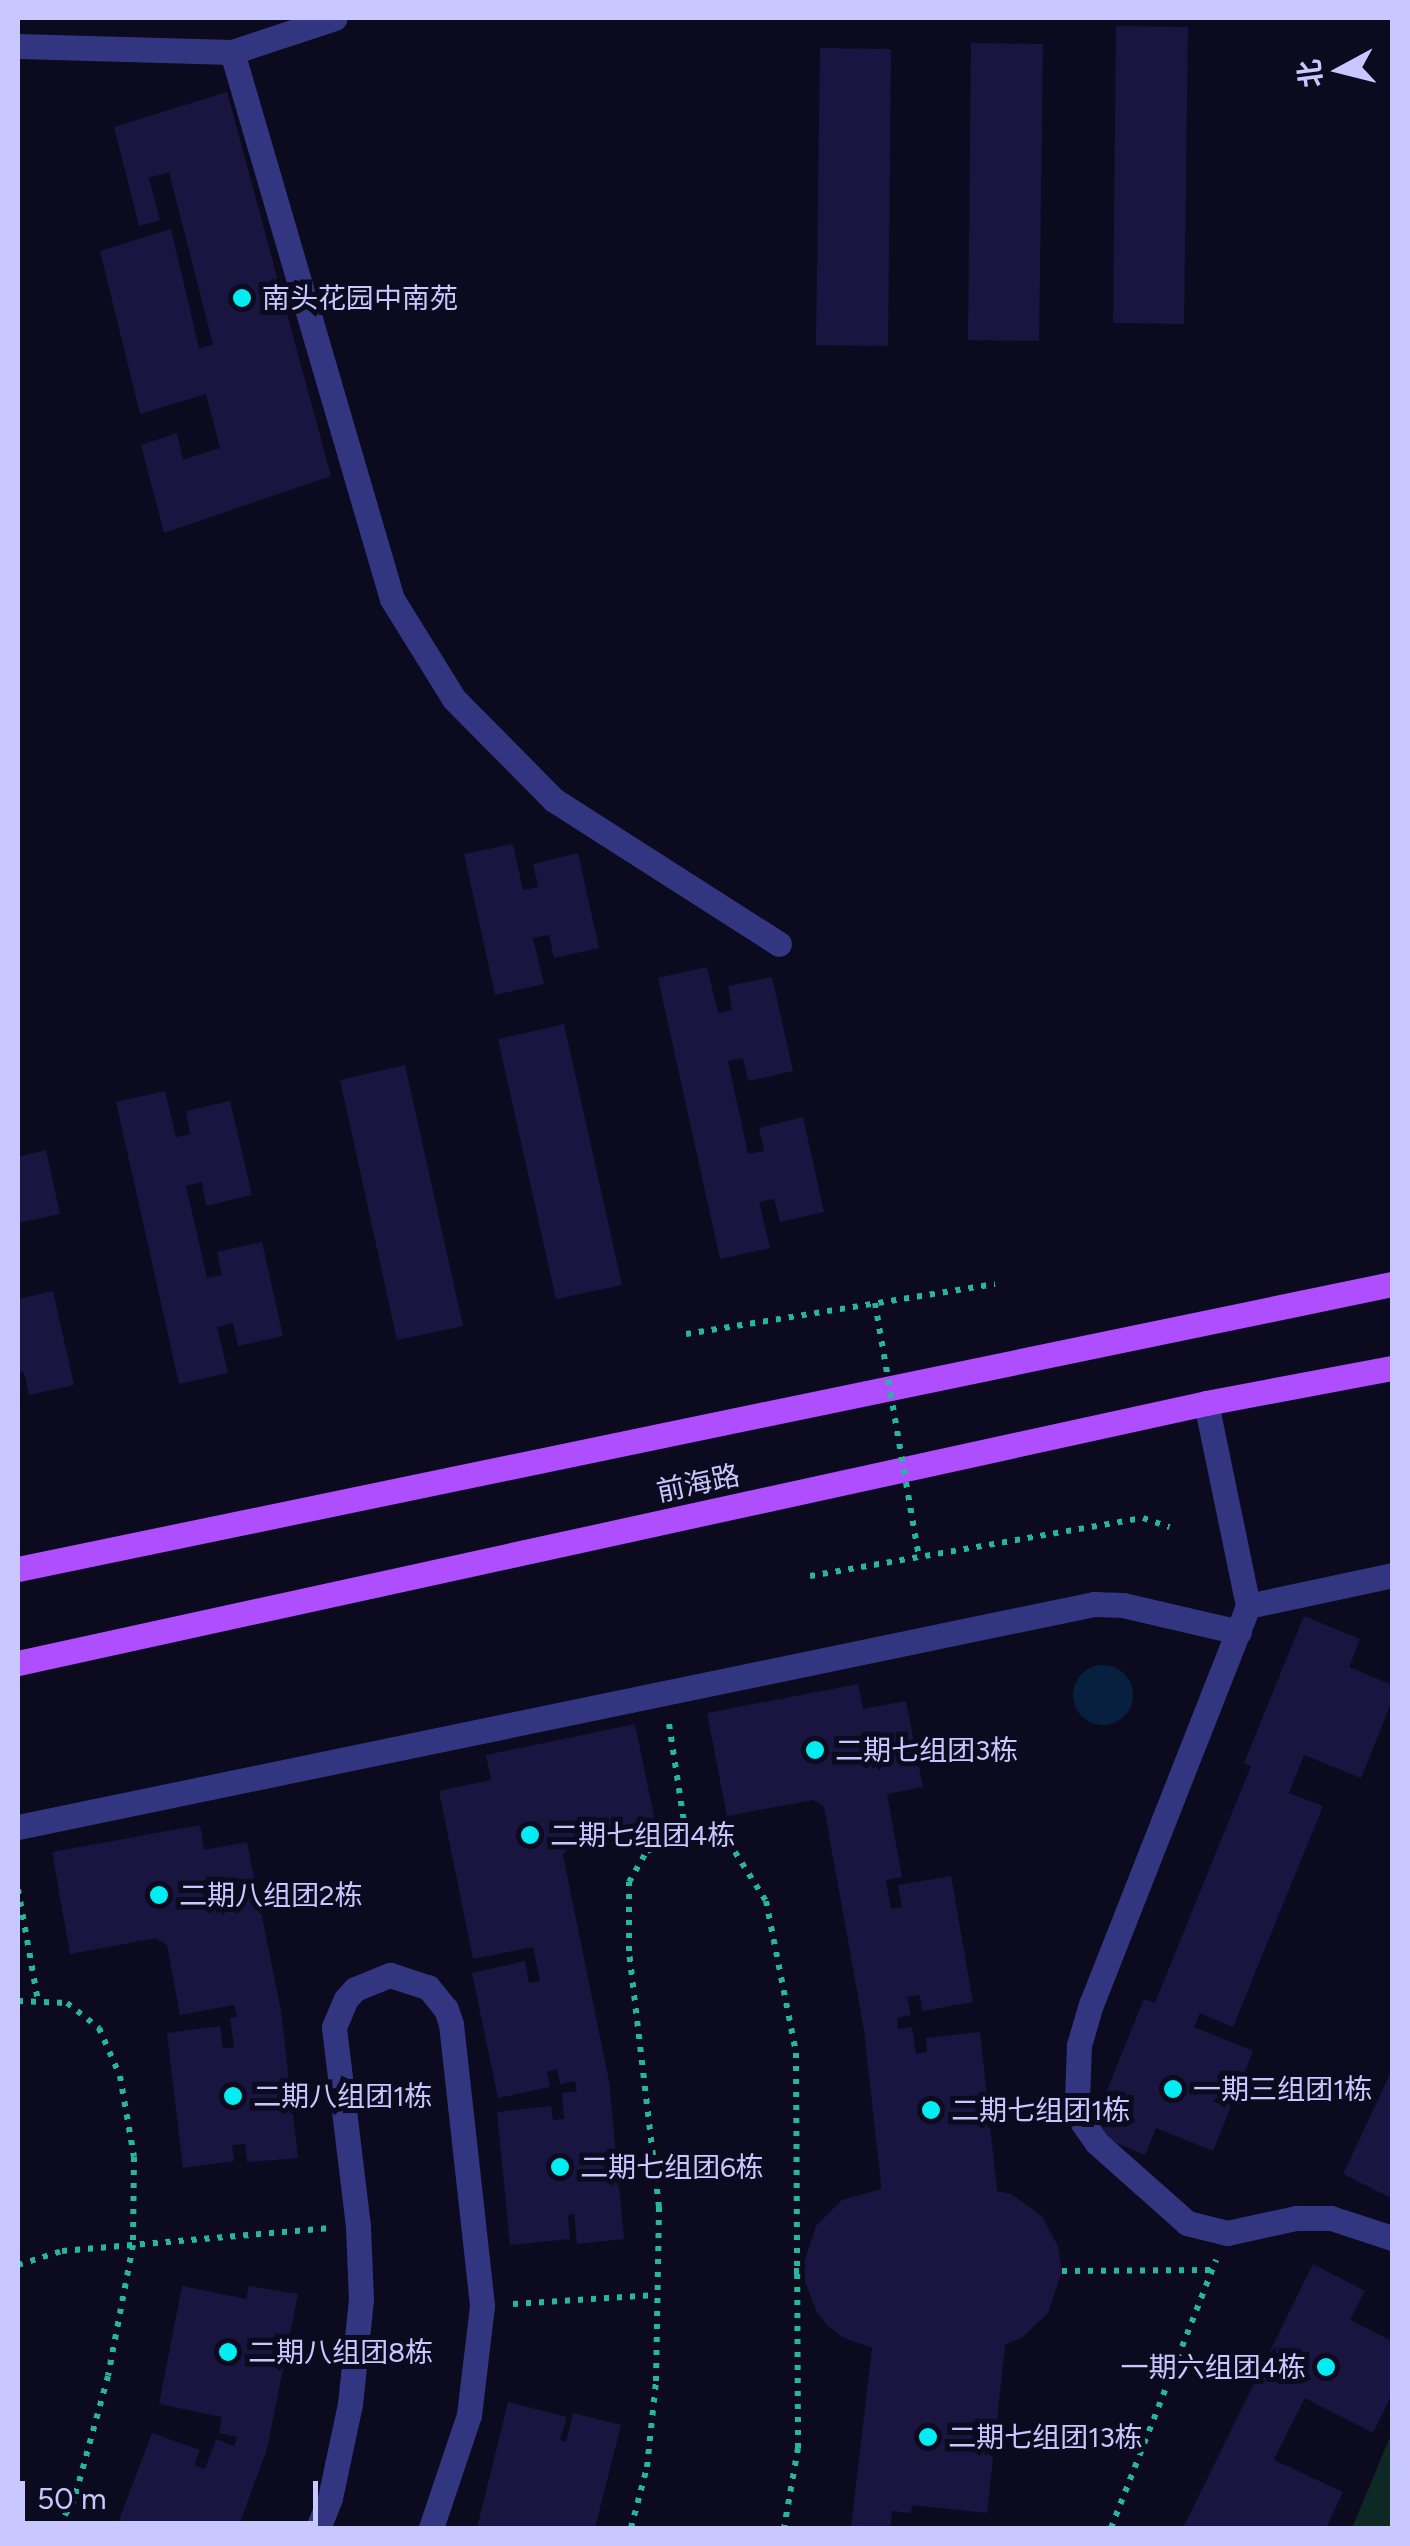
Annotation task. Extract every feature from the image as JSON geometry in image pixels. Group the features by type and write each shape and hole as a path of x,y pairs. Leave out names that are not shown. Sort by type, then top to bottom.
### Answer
{"main road":[{"name":"前海路","path":"18,1569 1392,1284"},
{"name":"前海路","path":"18,1663 1206,1403 1392,1368"}],"street":[{"path":"18,46 232,52 336,18"},
{"path":"232,52 392,598 454,699 554,800 780,944"},
{"path":"1206,1403 1248,1606 1091,2004 1075,2076 1083,2124 1097,2143 1187,2223 1227,2232 1296,2218 1332,2218 1392,2238"},
{"path":"1248,1606 1392,1575"},
{"path":"18,1828 1094,1604 1123,1604 1239,1632"},
{"path":"318,2528 330,2498 350,2404 360,2299 358,2226 334,2027 346,1998 355,1989 371,1979 404,1976 437,1995 452,2024 482,2306 469,2416 431,2528"}],"path":[{"path":"686,1334 996,1284"},
{"path":"875,1303 918,1560"},
{"path":"810,1576 1144,1518 1169,1528"},
{"path":"664,1694 687,1841"},
{"path":"631,2528 647,2468 656,2382 659,2208 629,1951 629,1882 647,1851 672,1841 687,1841 728,1842 766,1901 796,2054 799,2202 794,2271 800,2350 798,2448 784,2528"},
{"path":"18,1890 38,2000"},
{"path":"18,2001 67,2003 99,2028 120,2076 134,2158 133,2245 108,2376 74,2500 57,2528"},
{"path":"18,2265 62,2251 358,2226"},
{"path":"1110,2528 1227,2232"},
{"path":"1062,2271 1212,2270"},
{"path":"794,2271 804,2271"},
{"path":"482,2306 656,2294"}],"green space":[{"path":"1392,2432 1392,2528 1352,2528"}],"water":[{"path":"1103,1665 1124,1674 1133,1695 1124,1716 1103,1725 1082,1716 1073,1695 1082,1674"}],"building":[{"path":"1116,26 1188,27 1184,324 1113,323"},
{"path":"971,43 1043,44 1039,341 968,340"},
{"path":"820,48 891,49 888,346 816,345"},
{"name":"南头花园中南苑","path":"227,92 331,476 164,533 141,445 177,433 183,460 220,448 206,394 140,414 100,251 171,229 199,348 213,345 169,172 149,178 160,220 139,226 114,127"},
{"path":"513,844 523,890 538,887 533,864 578,853 599,948 554,958 549,935 533,938 544,984 495,995 464,854"},
{"path":"707,967 718,1013 732,1010 728,986 772,977 793,1071 748,1081 743,1058 728,1061 748,1154 764,1151 759,1128 803,1117 824,1212 780,1222 774,1199 759,1202 770,1248 720,1259 658,978"},
{"path":"564,1024 622,1285 556,1299 498,1039"},
{"path":"405,1065 463,1326 397,1340 340,1080"},
{"path":"165,1091 176,1137 190,1134 186,1111 230,1101 252,1195 206,1206 202,1182 186,1186 207,1278 222,1275 217,1252 262,1242 283,1336 238,1346 233,1323 217,1327 228,1373 179,1384 116,1102"},
{"path":"46,1150 60,1214 18,1223 18,1157"},
{"path":"53,1291 74,1385 29,1395 24,1372 18,1374 18,1299"},
{"path":"1304,1616 1360,1639 1349,1667 1392,1685 1392,1701 1361,1778 1304,1755 1289,1793 1323,1806 1233,2027 1200,2013 1194,2027 1253,2051 1213,2151 1156,2128 1145,2155 1090,2132 1144,1999 1155,2003 1251,1766 1244,1763"},
{"path":"858,1684 863,1709 906,1701 923,1787 887,1794 902,1877 886,1880 891,1909 902,1907 898,1885 951,1876 973,2002 922,2011 920,1995 907,1997 911,2015 897,2018 898,2029 912,2027 916,2054 927,2052 926,2038 980,2032 997,2191 1011,2194 1041,2215 1058,2246 1062,2271 1048,2313 1023,2337 1005,2345 987,2513 912,2505 911,2513 892,2511 890,2528 851,2528 872,2348 842,2337 828,2326 817,2313 805,2281 805,2259 816,2226 842,2200 881,2189 864,2030 824,1807 813,1800 727,1816 707,1713"},
{"path":"635,1724 656,1826 570,1844 563,1855 609,2081 624,2239 577,2244 574,2214 568,2215 570,2239 510,2245 497,2112 551,2106 553,2120 564,2119 562,2093 577,2091 575,2081 560,2084 557,2069 547,2072 550,2087 498,2098 472,1973 525,1961 529,1983 540,1981 533,1947 473,1959 439,1791 491,1780 486,1755"},
{"name":"二期八组团2栋","path":"200,1825 204,1850 247,1842 281,2011 298,2158 247,2162 245,2144 232,2145 234,2161 183,2168 167,2033 220,2026 223,2049 234,2047 230,2018 237,2017 234,2005 180,2015 167,1945 156,1938 70,1954 52,1852"},
{"path":"1392,2070 1392,2192 1389,2197 1343,2174"},
{"path":"1313,2264 1365,2291 1350,2320 1392,2341 1392,2394 1373,2433 1305,2398 1289,2429 1274,2460 1343,2492 1326,2528 1183,2528"},
{"name":"二期八组团8栋","path":"182,2286 246,2299 249,2286 298,2294 267,2449 238,2528 116,2528 152,2433 200,2450 194,2465 205,2469 216,2439 234,2446 237,2437 219,2433 222,2417 159,2404"},
{"path":"508,2402 567,2417 560,2440 566,2442 573,2413 621,2425 595,2528 477,2528"}],"place":[{"name":"南头花园中南苑","path":"242,298"},
{"name":"二期七组团3栋","path":"815,1750"},
{"name":"二期七组团4栋","path":"530,1835"},
{"name":"二期八组团2栋","path":"159,1895"},
{"name":"一期三组团1栋","path":"1173,2089"},
{"name":"二期八组团1栋","path":"233,2096"},
{"name":"二期七组团1栋","path":"931,2110"},
{"name":"二期七组团6栋","path":"560,2167"},
{"name":"二期八组团8栋","path":"228,2352"},
{"name":"一期六组团4栋","path":"1326,2367"},
{"name":"二期七组团13栋","path":"928,2437"}]}
